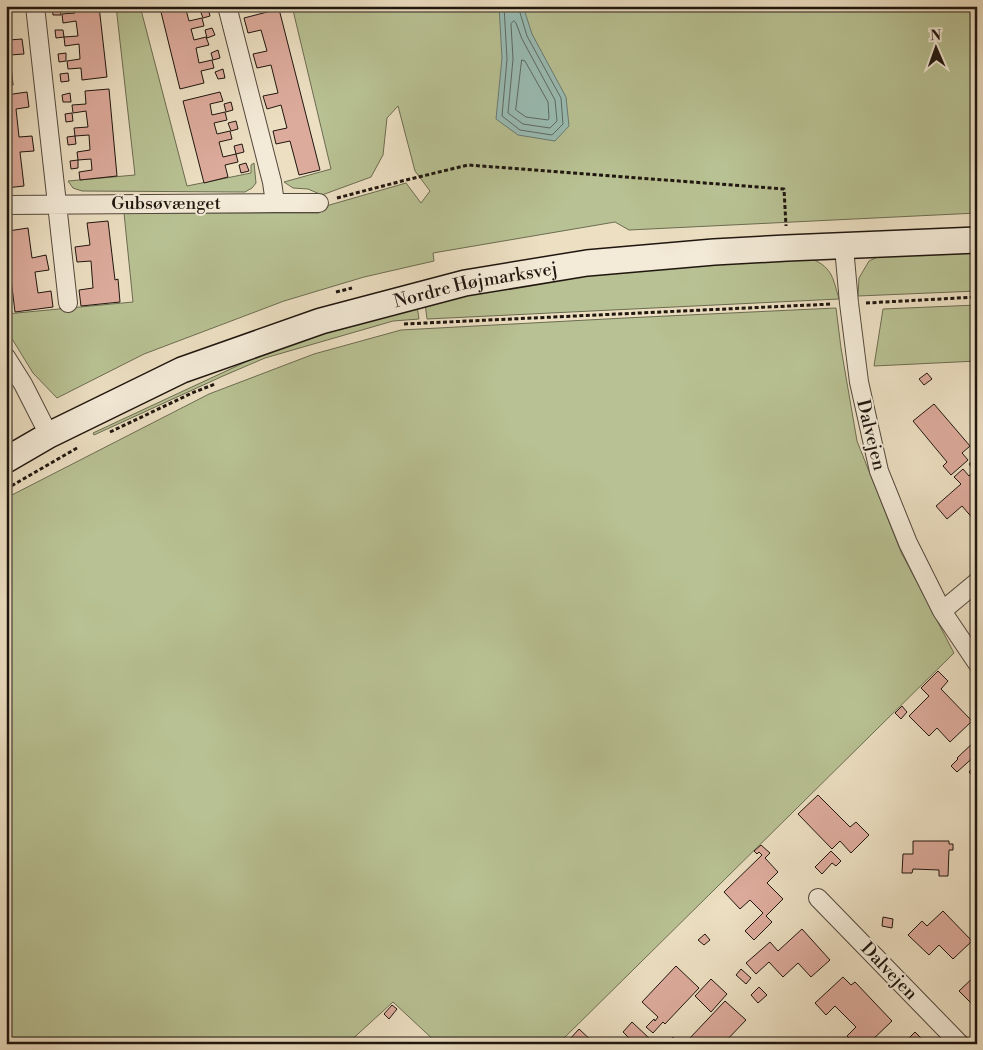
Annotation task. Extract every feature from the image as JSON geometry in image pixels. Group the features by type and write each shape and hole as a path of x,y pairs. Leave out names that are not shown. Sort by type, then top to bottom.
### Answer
{"street":[{"path":"35,6 68,303"},
{"path":"227,6 272,182 275,203"},
{"name":"Gubsøvænget","path":"6,205 319,203"},
{"name":"Nordre Højmarksvej","path":"6,460 49,435 182,370 321,321 465,283 587,263 786,248 977,240"},
{"name":"Dalvejen","path":"844,247 859,382 879,471 908,543 942,611 977,662"},
{"path":"6,357 23,384 49,435"},
{"path":"942,611 977,582"},
{"name":"Dalvejen","path":"818,898 960,1044"}],"path":[{"path":"319,203 468,165 784,189 786,248"},
{"path":"400,324 977,297"},
{"path":"104,435 219,382"},
{"path":"6,489 78,447"}],"green space":[{"path":"116,6 140,6 187,186 251,173 251,165 254,163 256,183 252,188 245,192 82,191 73,188 68,181 135,175"},
{"path":"292,6 977,6 977,213 629,230 615,222 433,253 434,261 364,277 284,301 144,354 57,398 33,373 6,329 6,314 133,302 124,213 319,213 326,206 406,183 421,203 430,191 415,171 398,106 387,118 383,155 371,177 322,195 308,189 293,188 284,182 331,169"},
{"path":"977,249 977,291 858,296 859,278 869,261 886,253"},
{"path":"812,259 828,270 839,299 427,319 425,303 554,279 683,265"},
{"path":"977,305 977,361 874,366 883,309"},
{"path":"417,306 419,319 393,321 265,358 94,435 93,433 267,352 303,338"},
{"path":"836,308 857,441 901,552 954,653 558,1044 438,1044 393,1002 347,1044 16,1044 6,1035 6,498 209,394 314,354 401,330"}],"water":[{"path":"499,6 523,6 532,34 566,97 569,126 555,141 518,135 496,119 502,58"}],"building":[{"path":"6,6 19,6 19,10 6,12"},
{"path":"75,6 99,6 107,77 82,80 81,68 68,69 67,61 80,59 79,44 65,46 64,37 78,36 76,21 63,23 62,14 75,13"},
{"path":"165,6 199,6 186,10 189,21 202,18 204,26 191,29 194,40 206,37 209,45 196,48 199,63 212,60 214,68 201,71 204,83 180,89 160,8"},
{"path":"52,7 60,7 61,15 53,15"},
{"path":"208,8 210,16 203,18 200,10"},
{"path":"279,9 320,170 299,175 290,141 276,144 273,131 287,128 281,105 267,109 263,96 278,93 271,65 257,68 253,54 267,51 261,30 248,33 244,18"},
{"path":"6,20 9,40 22,39 24,54 10,55 13,85 6,86"},
{"path":"212,28 215,35 207,38 205,30"},
{"path":"55,30 63,30 64,37 56,38"},
{"path":"218,50 220,58 213,60 211,53"},
{"path":"66,53 66,61 59,62 58,54"},
{"path":"223,69 225,78 218,79 215,72"},
{"path":"68,73 69,81 61,82 60,74"},
{"path":"109,89 117,176 80,180 79,172 92,170 91,159 78,160 77,152 90,150 89,135 75,136 74,128 88,127 86,111 73,113 72,105 86,104 85,91"},
{"path":"27,92 29,107 16,109 19,137 32,136 34,151 20,152 24,186 6,188 6,95"},
{"path":"220,92 223,101 210,104 212,115 225,112 227,120 214,123 217,134 230,131 232,139 219,142 223,157 236,154 238,162 225,165 228,177 204,183 183,101"},
{"path":"70,93 71,102 63,102 62,95"},
{"path":"231,102 233,110 226,112 224,104"},
{"path":"72,113 73,121 66,122 65,114"},
{"path":"236,121 238,129 231,131 228,123"},
{"path":"75,136 76,144 68,145 67,137"},
{"path":"242,144 244,152 236,154 234,146"},
{"path":"78,160 78,168 71,169 70,161"},
{"path":"246,163 249,171 241,173 239,165"},
{"path":"108,221 115,280 118,279 120,302 81,306 79,290 93,288 91,261 77,262 75,247 90,245 87,223"},
{"path":"28,228 32,258 46,255 49,270 35,272 38,293 51,291 53,307 15,312 8,254 11,254 8,231"},
{"path":"927,373 932,379 924,385 919,379"},
{"path":"934,404 970,446 962,453 968,460 951,475 943,466 947,462 913,421"},
{"path":"977,458 977,473 969,464"},
{"path":"963,469 969,476 971,474 977,480 977,520 975,521 962,506 947,519 936,506 961,484 954,477"},
{"path":"938,671 948,681 941,689 972,721 950,742 937,728 929,736 909,716 929,696 921,688"},
{"path":"902,706 907,712 901,719 895,713"},
{"path":"976,740 977,754 957,772 951,766"},
{"path":"977,763 977,780 969,772"},
{"path":"818,795 850,827 856,822 869,835 851,853 840,841 832,849 798,814"},
{"path":"913,841 949,841 949,844 953,844 953,850 949,850 948,876 939,876 939,870 913,869 912,873 902,873 903,854 913,854"},
{"path":"761,845 770,853 765,858 778,872 767,883 783,899 766,916 772,922 754,940 745,931 763,913 750,900 740,909 724,892 762,855 754,851"},
{"path":"831,851 841,861 836,866 832,863 822,874 815,867"},
{"path":"943,911 972,941 953,959 939,945 929,955 908,935 922,921 927,926"},
{"path":"883,917 893,919 892,928 882,926"},
{"path":"802,929 830,960 811,977 798,963 783,977 769,962 756,974 746,963 770,942 778,951"},
{"path":"705,934 710,940 704,945 698,940"},
{"path":"676,966 699,988 665,1024 663,1022 653,1033 646,1027 658,1017 642,1002"},
{"path":"741,969 751,978 746,984 736,975"},
{"path":"977,974 977,1009 959,991"},
{"path":"843,977 851,985 855,982 892,1021 868,1044 855,1044 847,1036 856,1027 835,1006 826,1015 815,1003"},
{"path":"711,979 727,994 711,1012 695,996"},
{"path":"759,987 767,995 758,1003 751,995"},
{"path":"725,1001 746,1020 723,1044 694,1044 689,1039"},
{"path":"392,1005 397,1009 389,1019 384,1014"},
{"path":"632,1022 650,1039 645,1044 635,1044 623,1032"},
{"path":"579,1029 595,1044 572,1044 569,1040"},
{"path":"915,1032 927,1044 903,1044"},
{"path":"673,1037 680,1044 666,1044"}]}
